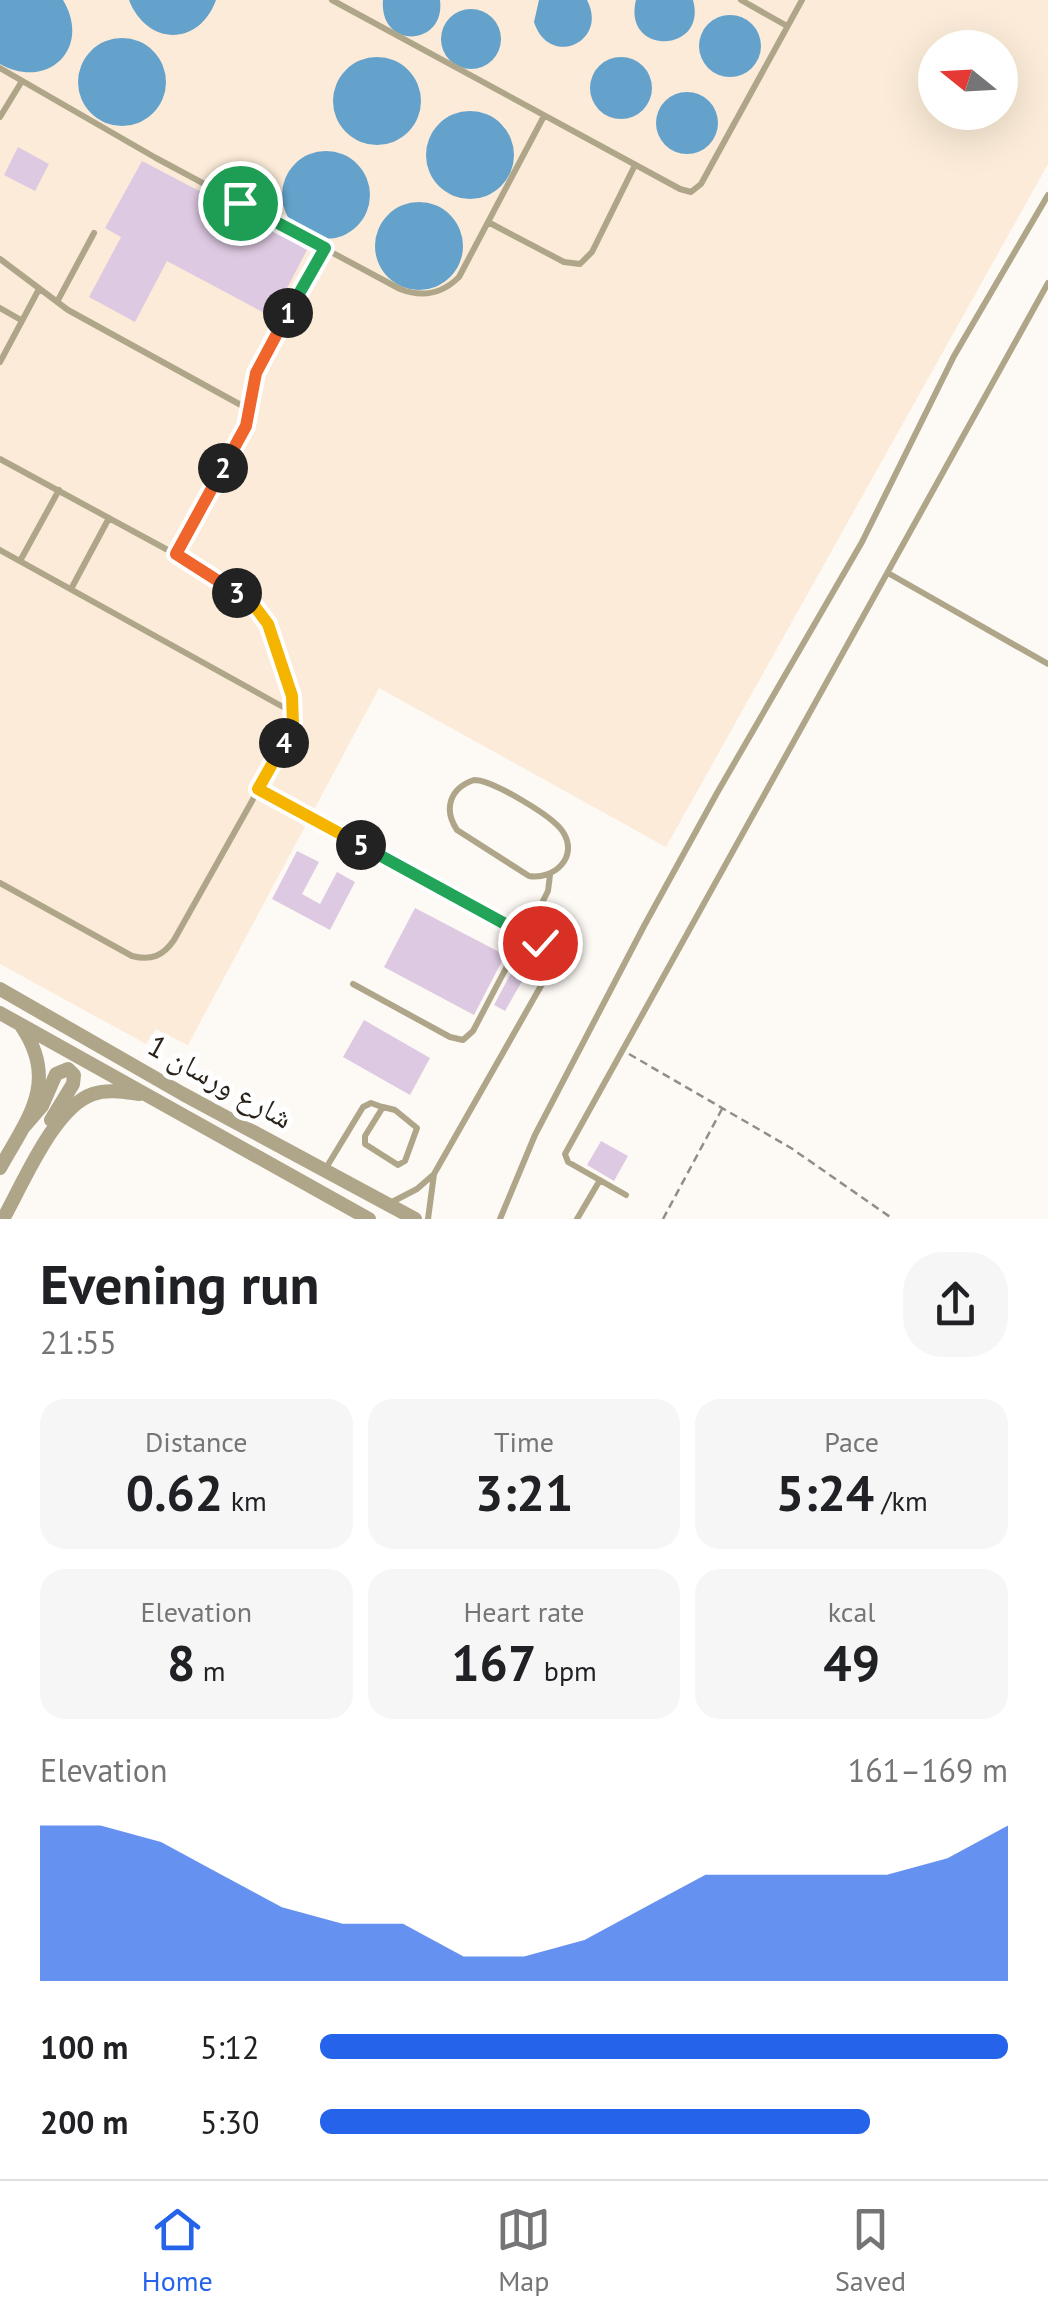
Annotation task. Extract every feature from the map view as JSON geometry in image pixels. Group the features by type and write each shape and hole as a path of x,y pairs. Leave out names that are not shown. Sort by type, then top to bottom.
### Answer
{"street":[{"name":"شارع ورسان 1","path":"0,989 415,1219"},
{"name":"شارع ورسان 1","path":"0,1012 369,1219"},
{"path":"0,1168 36,1101 40,1072 36,1051 18,1023"},
{"path":"23,1128 42,1106 59,1070 72,1072 73,1084 50,1122 35,1163"},
{"path":"3,1219 66,1112 81,1099 106,1091 150,1095"}],"lane":[{"path":"332,0 685,192 697,189 802,0"},
{"path":"741,0 788,26"},
{"path":"0,68 400,289 421,295 432,294 458,276 544,116"},
{"path":"0,117 22,81"},
{"path":"488,222 564,262 580,264 592,252 635,165"},
{"path":"500,1219 535,1135 644,926 848,568 954,356 1048,196"},
{"path":"56,302 94,232"},
{"path":"176,554 246,426 262,360 325,248"},
{"path":"0,259 56,302 250,410"},
{"path":"626,1195 568,1162 565,1154 1048,283"},
{"path":"0,362 39,289"},
{"path":"0,308 22,320"},
{"path":"0,459 176,554 230,588 262,616 295,714 289,735 174,940 156,957 132,956 0,883"},
{"path":"20,561 59,490"},
{"path":"71,589 109,518"},
{"path":"0,550 295,714"},
{"path":"888,574 1048,664"},
{"path":"467,782 488,782 560,827 568,844 567,854 558,870 550,875 536,878 523,873 457,830 449,810 456,790 467,782"},
{"path":"258,789 546,947 549,970 434,1174 417,1189 388,1204"},
{"path":"353,984 450,1037 463,1040 473,1030 525,935 548,891 550,875"},
{"path":"325,1170 363,1108 371,1103 394,1110 418,1128 405,1160 398,1165 364,1144 383,1107"},
{"path":"428,1219 434,1174"},
{"path":"577,1219 600,1180"}],"path":[{"path":"623,1050 808,1158 893,1219"},
{"path":"663,1219 723,1108"}],"shaded area":[{"path":"0,0 1048,0 1048,164 666,847 379,688 188,1045 156,1029 146,1044 0,964"}],"water":[{"path":"0,0 63,0 71,18 72,34 60,60 34,72 0,64"},
{"path":"129,0 216,0 198,26 173,35 148,26"},
{"path":"383,0 440,0 439,16 424,34 401,34 391,28"},
{"path":"539,0 587,0 592,15 584,38 563,47 541,36 534,22"},
{"path":"636,0 693,0 694,18 688,31 678,38 652,39 641,31 635,18"},
{"path":"471,9 492,18 501,39 492,60 471,69 450,60 441,39 450,18"},
{"path":"730,15 752,24 761,46 752,68 730,77 708,68 699,46 708,24"},
{"path":"122,38 147,45 159,57 166,82 159,107 147,119 122,126 97,119 85,107 78,82 85,57 97,45"},
{"path":"377,57 402,64 414,76 421,101 414,126 402,138 377,145 352,138 340,126 333,101 340,76 352,64"},
{"path":"621,57 643,66 652,88 643,110 621,119 599,110 590,88 599,66"},
{"path":"687,92 709,101 718,123 709,145 687,154 665,145 656,123 665,101"},
{"path":"470,111 495,118 507,130 514,155 507,180 495,192 470,199 445,192 433,180 426,155 433,130 445,118"},
{"path":"326,151 351,158 363,170 370,195 363,220 351,232 326,239 301,232 289,220 282,195 289,170 301,158"},
{"path":"419,202 444,209 456,221 463,246 456,271 444,283 419,290 394,283 382,271 375,246 382,221 394,209"}],"building":[{"path":"18,147 49,164 35,191 4,175"},
{"path":"142,161 308,248 272,317 167,261 135,322 89,297 121,237 105,228"},
{"path":"297,851 319,862 302,894 320,904 337,872 355,882 330,930 272,899"},
{"path":"415,908 505,955 474,1015 384,967"},
{"path":"517,962 530,967 505,1011 494,1005"},
{"path":"364,1020 430,1058 410,1095 343,1057"},
{"path":"601,1141 628,1156 614,1181 587,1165"}],"route":[{"path":"240,203 325,248 262,360 246,426 176,554 249,602 268,624 295,714 289,735 258,789 540,943"}]}
